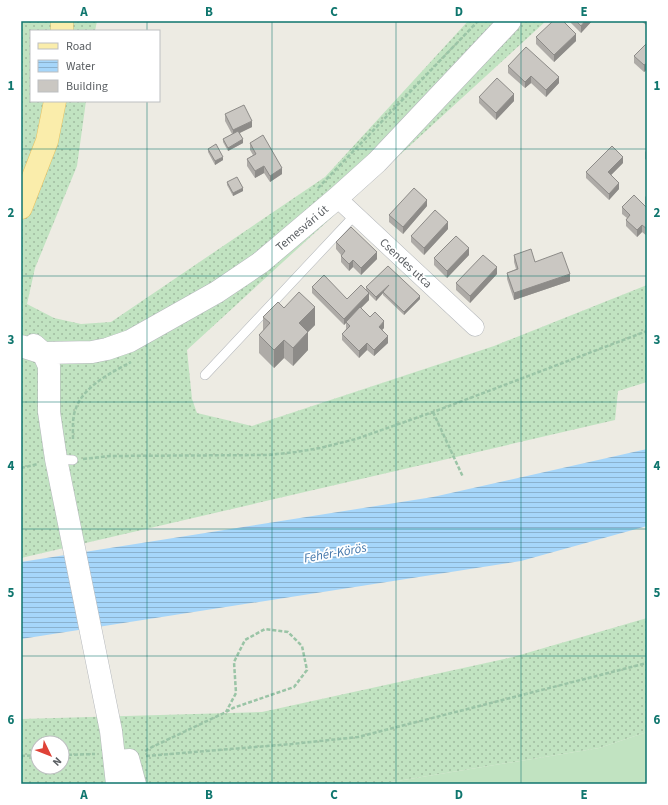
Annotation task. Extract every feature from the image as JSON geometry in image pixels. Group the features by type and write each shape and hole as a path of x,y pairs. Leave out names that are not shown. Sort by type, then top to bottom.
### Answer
{"main road":[{"path":"21,208 46,141 55,102"}],"street":[{"name":"Temesvári út","path":"21,346 43,353 92,352 107,349 130,341 217,292 260,262 337,198 377,162 510,21"},
{"name":"Csendes utca","path":"337,198 475,327"},
{"path":"21,334 43,353 49,366 49,412 64,460 67,512 111,731 122,758 137,784"},
{"path":"117,784 122,758"}],"lane":[{"path":"205,375 355,215"}],"path":[{"path":"315,191 478,21"},
{"path":"137,358 103,377 81,398 74,413 64,460 110,456 268,455 296,452 356,439 433,412 647,331"},
{"path":"433,412 463,477"},
{"path":"122,758 226,712 294,686 307,670 302,646 288,632 265,629 245,640 234,662 236,693 226,712"},
{"path":"122,758 358,737 647,663"},
{"path":"70,755 84,754"}],"green space":[{"path":"21,21 97,21 95,30 30,30 30,102 86,102 77,166 35,268 27,304 54,318 81,324 111,322 325,177 468,21 546,21 187,350 192,399 197,413 252,426 494,346 647,285 647,382 618,391 615,420 21,558"},
{"path":"647,618 647,732 599,748 379,784 21,784 21,719 262,712 513,657"},
{"path":"647,732 647,784 379,784 599,748"}],"water":[{"name":"Fehér-Körös","path":"647,449 647,526 521,561 21,639 21,562 433,497"}],"building":[{"path":"553,21 563,21 576,34 554,55 536,37"},
{"path":"576,21 585,21 581,26"},
{"path":"647,43 647,63 644,65 634,56"},
{"path":"526,47 559,77 546,90 531,76 525,82 508,66"},
{"path":"497,78 514,94 496,113 479,97"},
{"path":"244,105 252,121 233,130 225,114"},
{"path":"238,131 243,139 228,148 223,139"},
{"path":"263,135 282,168 270,176 264,166 255,171 247,159 256,154 250,143"},
{"path":"216,144 223,157 215,161 208,149"},
{"path":"612,146 623,157 608,172 619,183 609,194 586,172"},
{"path":"237,177 243,188 233,193 227,182"},
{"path":"414,188 427,200 403,227 389,215"},
{"path":"634,195 647,208 647,229 642,225 637,230 626,220 630,215 622,207"},
{"path":"435,210 448,222 424,248 411,236"},
{"path":"351,227 377,252 361,268 353,260 349,264 341,256 345,251 336,242"},
{"path":"456,236 469,248 447,271 434,258"},
{"path":"531,249 535,262 562,252 570,274 514,293 507,273 518,269 514,255"},
{"path":"483,255 497,267 470,296 456,283"},
{"path":"388,266 420,296 404,312 383,292 389,285 376,297 366,287"},
{"path":"324,275 347,299 361,285 369,293 344,319 312,287"},
{"path":"299,292 315,307 299,323 308,332 293,348 284,340 274,350 259,335 270,323 263,317 278,302 284,308"},
{"path":"360,307 370,317 375,312 384,321 379,327 388,336 374,350 367,343 359,351 342,334 350,326 346,322"}]}
